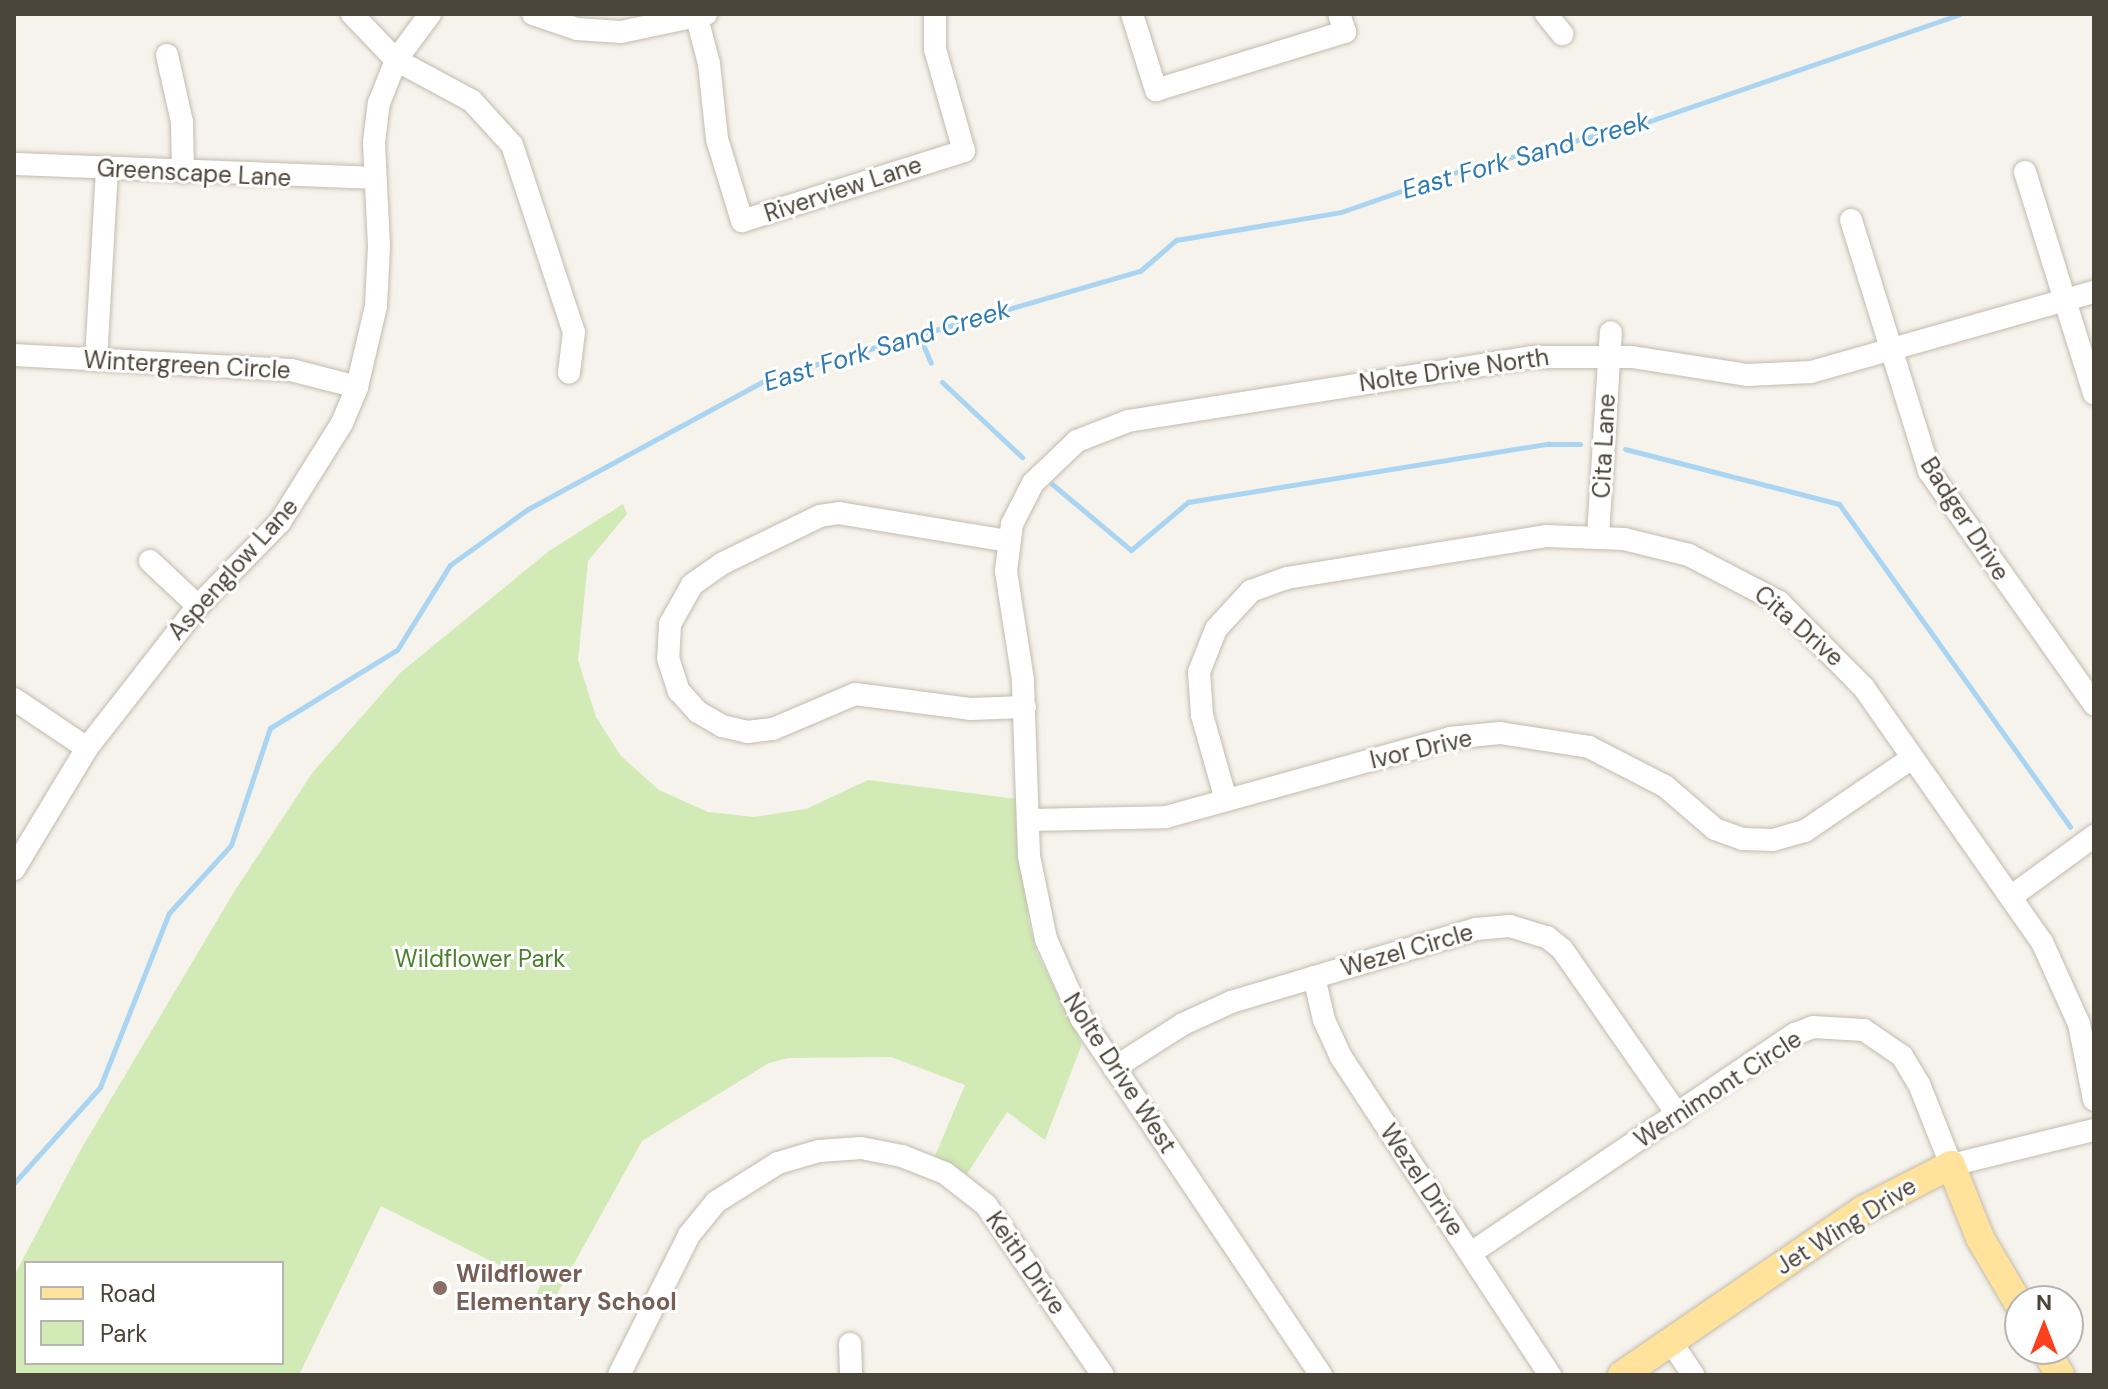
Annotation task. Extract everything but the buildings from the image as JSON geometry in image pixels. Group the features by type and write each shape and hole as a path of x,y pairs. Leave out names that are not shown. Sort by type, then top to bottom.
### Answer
{"main road":[{"name":"Wernimont Circle","path":"1951,1165 1980,1238 2008,1285"},
{"name":"Jet Wing Drive","path":"1622,1375 1863,1210 1951,1165"}],"street":[{"path":"352,14 396,60 472,101 512,145 574,332 569,373"},
{"name":"Aspenglow Lane","path":"14,869 87,748 198,606 298,497 357,387 378,279 373,178 379,103 396,60 430,14"},
{"path":"533,14 577,29 621,32 700,15"},
{"name":"Riverview Lane","path":"700,15 709,64 715,128 742,221 964,151 935,49 935,14"},
{"path":"1132,14 1156,90 1345,32 1339,14"},
{"path":"1546,14 1562,34"},
{"path":"167,55 182,122 183,172"},
{"name":"Greenscape Lane","path":"14,164 373,178"},
{"path":"96,360 107,168"},
{"path":"2025,172 2094,393"},
{"name":"Badger Drive","path":"1851,220 1929,471 2094,704"},
{"name":"Nolte Drive North","path":"1008,541 1024,497 1044,468 1077,441 1114,425 1513,358 1609,356 1767,376 1811,372 1891,353 2094,292"},
{"name":"Cita Lane","path":"1598,536 1611,332"},
{"name":"Wintergreen Circle","path":"14,355 291,370 357,387"},
{"path":"1008,541 839,513 820,516 723,563 692,585 670,624 668,658 679,691 698,712 722,726 747,732 773,729 855,694 970,709 1025,707"},
{"name":"Cita Drive","path":"1226,800 1202,715 1199,672 1226,613 1251,591 1287,578 1546,536 1598,536 1689,555 1779,602 1841,661 2012,896 2063,981 2079,1024 2094,1100"},
{"name":"Nolte Drive West","path":"1008,541 1006,571 1025,707 1032,882 1046,939 1067,992 1114,1068 1321,1375"},
{"path":"150,561 198,606"},
{"path":"14,699 87,748"},
{"name":"Ivor Drive","path":"1028,820 1152,819 1450,738 1500,733 1589,747 1665,786 1715,829 1743,839 1773,840 1805,831 1912,758"},
{"path":"2012,896 2094,836"},
{"name":"Wezel Circle","path":"1114,1068 1183,1024 1231,1002 1476,929 1510,926 1547,937 1577,966 1678,1115"},
{"name":"Wezel Drive","path":"1314,977 1324,1020 1341,1057 1550,1375"},
{"name":"Wernimont Circle","path":"1471,1253 1795,1034 1848,1025 1879,1036 1911,1068 1951,1165"},
{"name":"Jet Wing Drive","path":"1951,1165 2094,1130"},
{"name":"Keith Drive","path":"619,1375 689,1235 716,1202 778,1163 819,1151 861,1148 902,1156 945,1173 986,1205 1103,1375"},
{"path":"1671,1342 1693,1375"},
{"path":"850,1344 851,1375"}],"green space":[{"name":"Wildflower Park","path":"623,504 627,514 588,561 578,660 596,717 621,756 659,790 708,812 754,817 806,809 868,780 1017,799 1029,924 1037,953 1082,1044 1045,1140 1007,1112 967,1174 935,1156 965,1085 891,1057 788,1058 769,1063 642,1141 551,1305 535,1298 543,1278 503,1261 499,1265 381,1206 299,1375 14,1375 14,1276 80,1151 234,892 313,772 400,673 549,551"}],"waterway":[{"name":"East Fork Sand Creek","path":"14,1183 100,1087 169,913 231,845 270,728 397,650 450,565 528,509 769,378 1140,271 1176,240 1341,212 1468,168 1644,123 1960,14"},
{"path":"919,335 931,363"},
{"path":"942,382 1022,457"},
{"path":"1052,484 1131,550 1188,502 1548,444 1580,444"},
{"path":"1625,449 1839,504 2070,827"}],"place":[{"name":"Wildflower Elementary School","path":"440,1288"}]}
